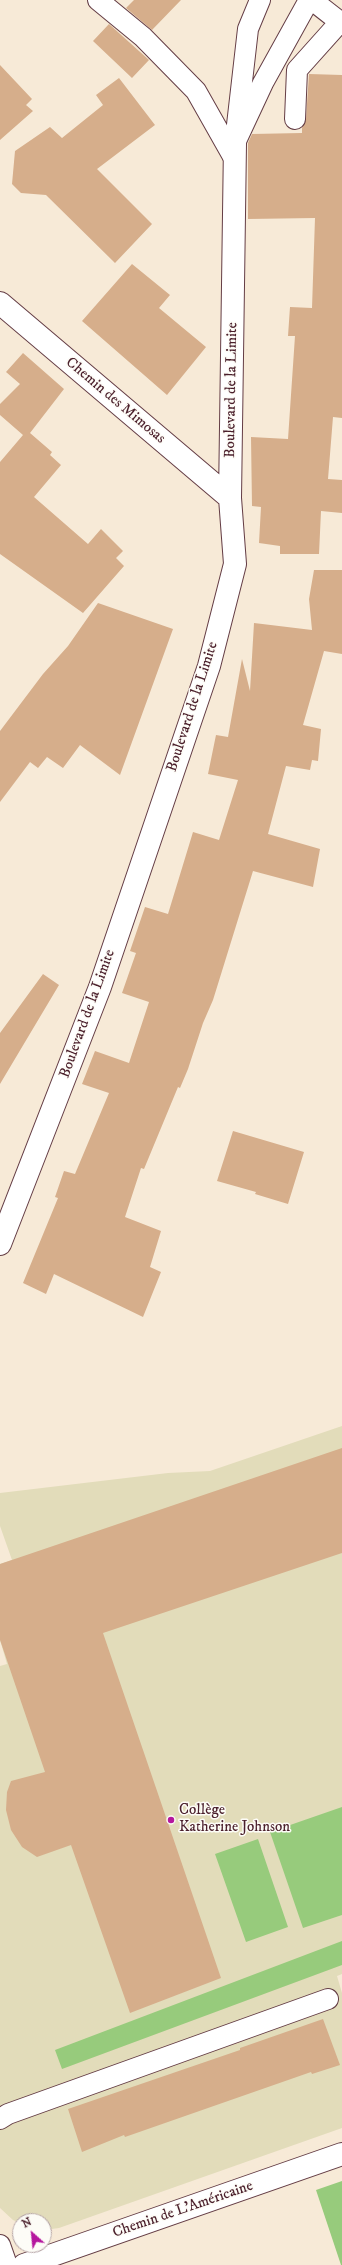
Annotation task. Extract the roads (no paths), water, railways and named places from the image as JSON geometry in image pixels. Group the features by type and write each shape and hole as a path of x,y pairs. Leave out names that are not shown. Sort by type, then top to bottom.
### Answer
{"street":[{"name":"Boulevard de la Limite","path":"0,1244 100,987 209,666 235,564 230,498 235,151"},
{"name":"Chemin des Mimosas","path":"0,303 230,498"},
{"name":"Chemin de L'Américaine","path":"24,2265 342,2154"}],"lane":[{"path":"98,0 143,36 196,91 235,151"},
{"path":"235,151 248,29 260,0"},
{"path":"235,151 263,83 309,0"},
{"path":"295,119 297,70 340,22 312,0"},
{"path":"0,2119 8,2114 328,1999"},
{"path":"0,2245 6,2265"}],"place":[{"name":"Collège Katherine Johnson","path":"171,1820"}]}
